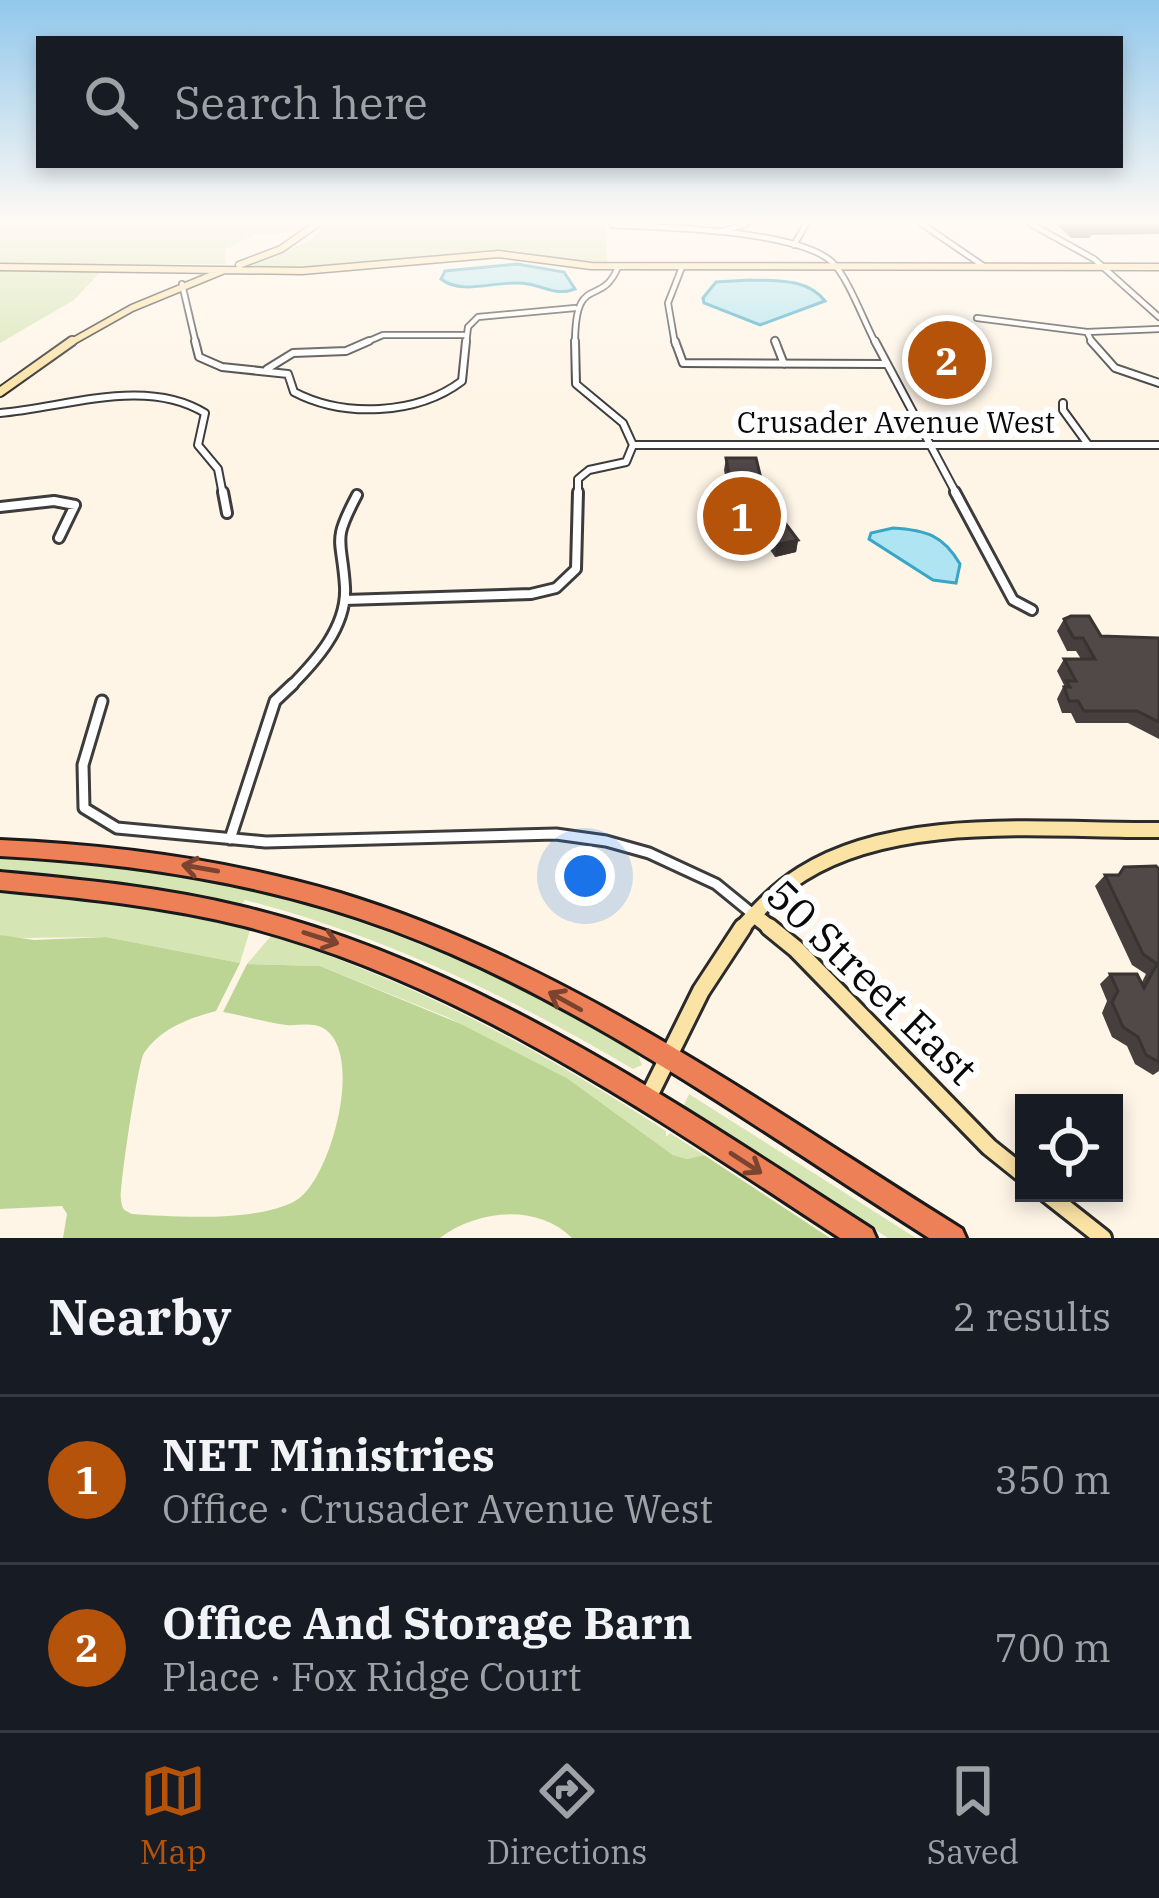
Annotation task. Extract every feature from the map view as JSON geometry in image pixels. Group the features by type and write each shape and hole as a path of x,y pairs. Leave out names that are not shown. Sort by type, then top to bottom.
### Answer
{"highway":[{"path":"0,848 191,866 344,904 446,942 525,979 667,1060 953,1238"},
{"path":"0,881 173,899 327,939 498,1012 647,1100 863,1238"}],"street":[{"path":"0,392 92,325 188,282"},
{"path":"344,600 560,591 577,569 578,479 589,470 626,462 633,445 623,423 586,398 576,384 575,308 584,296 608,282"},
{"path":"680,282 668,303 678,359 692,364 886,364"},
{"path":"841,282 1013,600 1032,610"},
{"path":"1120,282 1159,317"},
{"path":"182,284 199,357 222,368 289,374 294,392 312,402 417,405 445,395 462,381 468,327 478,317 575,308"},
{"path":"977,318 1087,332 1159,329"},
{"path":"1087,332 1101,359 1118,372 1159,382"},
{"path":"266,370 292,353 346,351 383,335 467,335"},
{"path":"775,340 784,364"},
{"path":"0,413 139,398 195,403 205,413 206,424 198,445 218,470 227,513"},
{"path":"1064,403 1063,410 1088,444"},
{"name":"Crusader Avenue West","path":"633,445 1159,445"},
{"path":"230,839 275,701 324,652 344,600 346,584 336,534 357,495"},
{"path":"0,507 54,501 76,505 59,538"},
{"name":"50 Street East","path":"102,700 83,765 84,808 117,828 230,839 556,834 590,838 665,860 716,884 796,949 989,1147 1015,1168"},
{"path":"647,1100 739,931 813,865 887,837 946,830 1159,830"},
{"path":"1057,1202 1103,1238"}],"green space":[{"path":"0,282 91,282 74,300 0,343"},
{"path":"0,856 173,875 332,913 484,972 638,1055 642,1065 633,1069 445,971 347,931 245,900 241,905 100,880 0,873"},
{"path":"0,893 126,906 250,930 240,963 106,937 13,938 0,935"},
{"path":"0,935 34,940 106,937 240,963 216,1011 176,1026 144,1053 121,1191 123,1208 132,1214 215,1217 260,1212 295,1201 308,1189 331,1145 338,1117 342,1063 336,1042 319,1026 286,1025 223,1012 247,964 320,966 461,1024 567,1078 673,1155 687,1159 704,1155 830,1238 572,1238 542,1219 507,1214 471,1221 440,1238 63,1238 67,1214 62,1206 0,1209"},
{"path":"271,936 375,974 475,1020 619,1101 666,1131 666,1137 670,1133 704,1155 687,1159 673,1155 567,1078 447,1017 320,966 247,964"},
{"path":"689,1094 916,1238 888,1238 683,1107"}],"water":[{"path":"446,282 570,282 575,289 557,291 517,283"},
{"path":"716,282 785,282 809,288 825,301 760,325 704,303"},
{"path":"893,528 924,533 947,546 960,564 956,583 933,580 869,539 871,533"}],"building":[{"path":"726,458 756,458 763,487 772,487 779,515 798,540 777,545 762,523 720,526 710,498 733,495"},
{"path":"1089,616 1101,636 1159,638 1159,722 1137,711 1084,711 1078,701 1069,701 1066,681 1076,681 1064,659 1095,659 1083,638 1074,638 1069,630 1064,619"},
{"path":"1156,866 1159,1062 1146,1055 1138,1037 1123,1027 1112,1002 1118,991 1110,974 1137,974 1144,988 1157,964 1143,954 1105,875 1119,875 1124,867"}],"place":[{"name":"Office And Storage Barn","path":"947,360"},
{"name":"NET Ministries","path":"742,516"}]}
